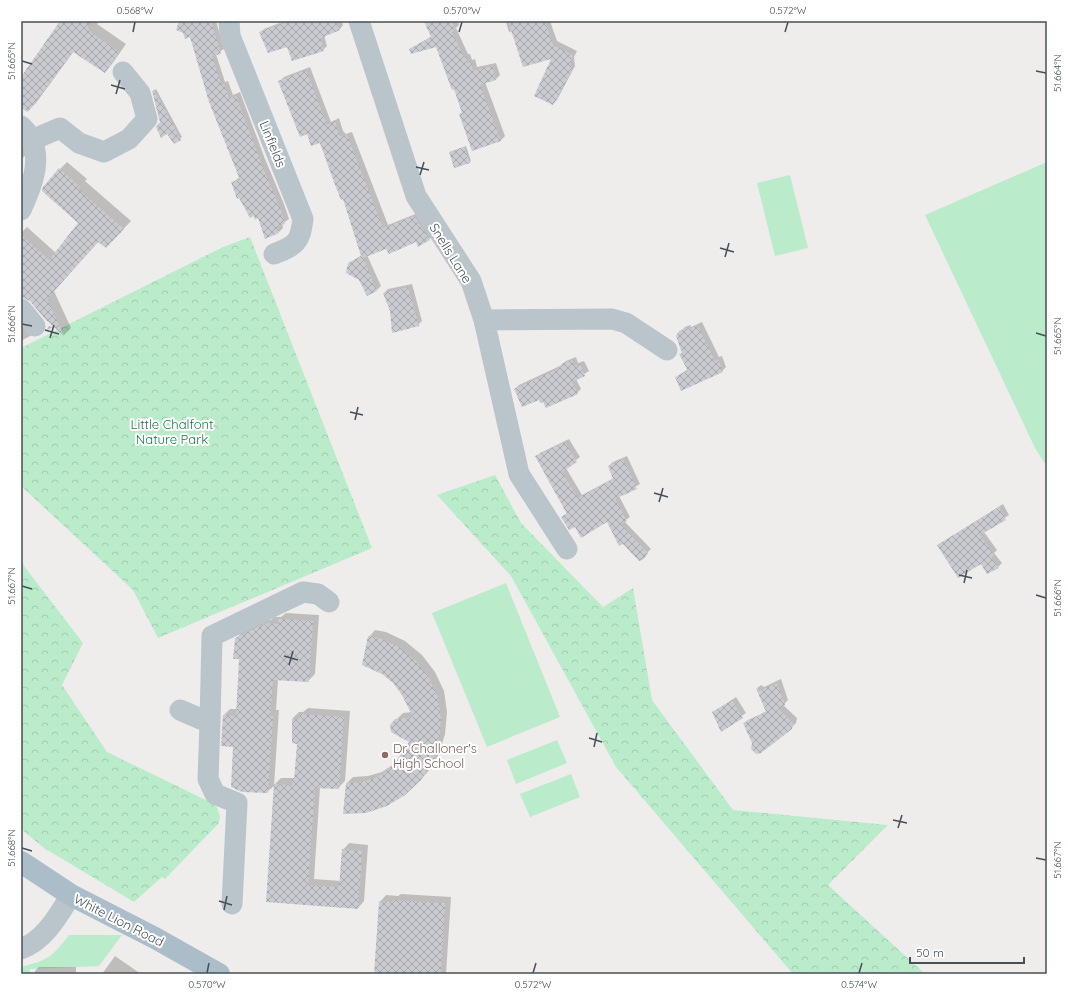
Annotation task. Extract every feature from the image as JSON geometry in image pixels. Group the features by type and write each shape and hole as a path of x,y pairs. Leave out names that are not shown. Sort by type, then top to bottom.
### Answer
{"main road":[{"name":"White Lion Road","path":"21,862 71,895 155,938 219,974"}],"street":[{"name":"Linfields","path":"229,21 230,36 303,219 301,235 294,246 274,254"},
{"name":"Snells Lane","path":"359,21 416,196 470,281 484,320 519,474 567,549"},
{"path":"21,210 31,186 36,154 27,133 60,128 79,143 104,152 129,139 146,119 140,93 123,72"},
{"path":"21,309 35,326"},
{"path":"484,320 612,319 626,323 667,350"},
{"path":"232,904 237,803 216,794 208,779 212,636 303,592 318,594 329,602"},
{"path":"180,710 210,723"},
{"path":"21,949 32,945 49,929 71,895"}],"green space":[{"path":"1047,162 1047,467 1035,448 925,215"},
{"path":"790,175 808,248 775,256 757,183"},
{"name":"Little Chalfont Nature Park","path":"250,237 372,548 158,638 133,590 21,486 21,348 223,247"},
{"path":"495,475 521,523 603,607 633,588 652,700 733,810 888,825 828,885 925,974 793,974 616,767 511,576 437,495"},
{"path":"21,562 83,643 62,685 107,752 216,805 220,816 219,823 165,879 162,877 134,902 44,848 21,829"},
{"path":"506,583 560,717 487,747 432,613"},
{"path":"557,740 567,763 516,784 507,760"},
{"path":"571,774 580,797 530,817 520,794"},
{"path":"69,935 122,935 99,966 30,969 30,974 21,974 21,967 49,957"}],"building":[{"path":"60,21 91,21 87,27 91,31 90,32 119,52 105,73 73,52 28,112 21,108 21,77"},
{"path":"179,21 211,21 221,54 212,56 221,85 224,84 229,98 236,96 261,163 280,208 285,224 278,227 279,233 265,239 258,218 255,220 254,216 250,218 239,198 237,199 231,182 240,180 209,102 190,37 185,39 183,33 176,30"},
{"path":"289,21 337,21 340,30 321,38 324,51 292,61 287,47 268,53 259,32"},
{"path":"424,21 452,21 456,29 452,32 464,58 466,57 468,63 471,62 473,71 492,66 496,80 480,85 501,141 472,151 459,114 462,113 454,89 452,90 436,47 411,54 409,49 431,37"},
{"path":"508,21 545,21 553,45 573,55 570,62 572,71 553,105 534,96 551,59 523,67"},
{"path":"306,70 327,125 335,121 339,135 342,137 347,135 383,228 414,216 430,240 418,247 416,242 389,254 386,249 363,258 377,291 367,296 359,280 346,273 348,263 361,256 343,199 341,200 320,143 311,146 307,134 300,137 278,81"},
{"path":"154,90 181,140 174,144 167,134 161,138 156,127 160,122 152,91"},
{"path":"464,147 470,163 454,168 449,152"},
{"path":"59,168 80,187 78,189 124,229 106,248 98,242 47,299 64,336 45,319 30,301 21,297 21,235 49,260 78,223 42,191 43,187"},
{"path":"408,287 419,326 392,333 390,311 383,293"},
{"path":"697,325 715,361 718,359 723,372 681,391 675,377 688,371 679,354 682,353 676,336 679,331 686,328 687,330"},
{"path":"572,360 574,366 580,364 585,376 572,382 578,394 546,408 543,402 540,403 539,400 522,407 514,389 562,367 561,364"},
{"path":"565,442 577,462 562,472 578,498 613,479 608,466 623,459 637,489 615,499 627,521 620,524 648,553 644,559 639,561 623,544 619,546 607,522 581,538 575,527 569,530 561,517 567,514 535,456"},
{"path":"999,507 1006,520 980,535 994,555 991,558 999,568 987,574 981,564 958,578 937,545"},
{"path":"278,619 313,621 309,682 273,680 270,716 273,716 268,793 242,792 231,787 233,747 221,746 223,715 236,716 239,659 233,659 235,638 267,623 278,624"},
{"path":"368,636 379,638 399,647 416,661 429,678 438,698 441,719 439,741 433,762 421,780 405,795 387,806 366,813 343,814 346,783 361,782 375,778 387,771 397,761 409,742 391,732 390,725 395,719 413,717 402,695 393,683 382,674 362,665"},
{"path":"777,683 785,705 779,709 793,723 792,729 761,753 756,754 751,749 752,743 743,723 766,712 756,688 759,691"},
{"path":"732,700 743,718 721,732 712,712"},
{"path":"300,714 344,717 339,789 315,788 308,885 339,887 342,849 362,851 358,909 266,902 274,784 292,785 292,780 294,780 297,744 292,743 292,718 300,718"},
{"path":"393,900 445,903 441,974 374,974 379,901 393,902"}],"place":[{"name":"Dr Challoner's High School","path":"385,755"}]}
